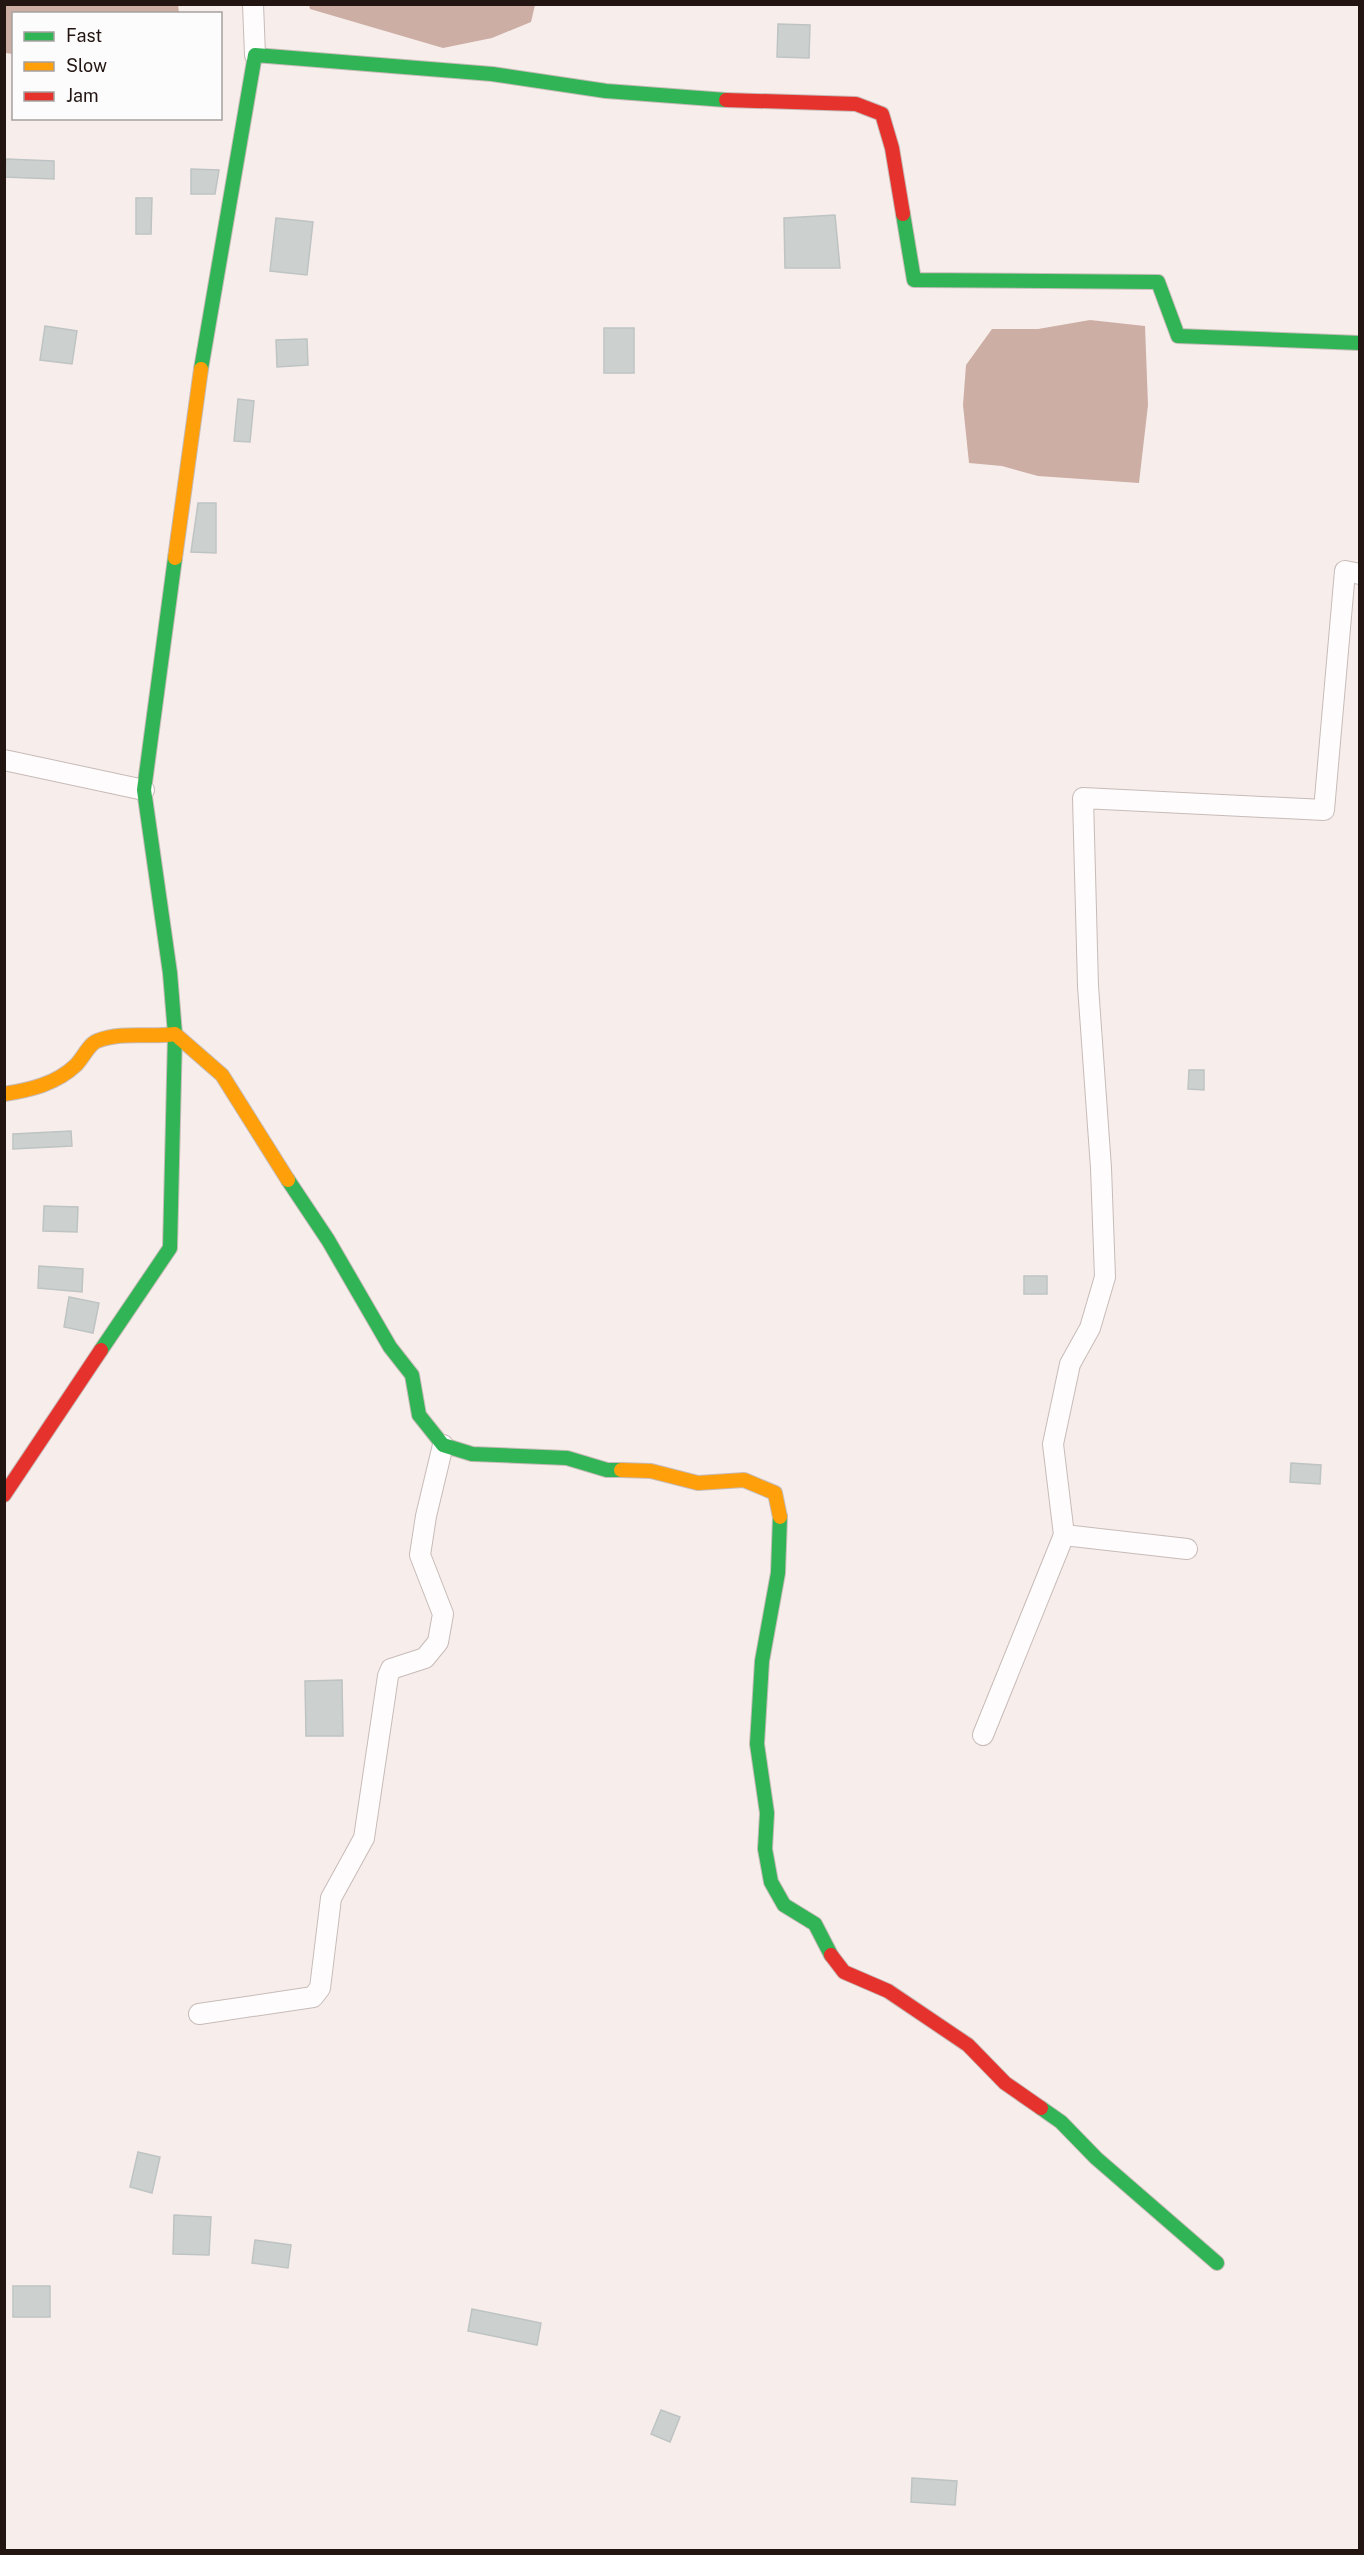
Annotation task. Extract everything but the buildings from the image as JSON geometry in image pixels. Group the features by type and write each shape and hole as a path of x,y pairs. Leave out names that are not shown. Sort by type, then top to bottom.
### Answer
{"street":[{"path":"4,1495 170,1248 175,1034 170,973 144,790 193,418 255,55 254,4"},
{"path":"255,55 492,74 606,91 856,104 882,114 892,148 914,280 1158,282 1178,336 1359,343"},
{"path":"982,1735 1064,1535 1053,1444 1070,1364 1090,1328 1105,1277 1101,1168 1088,986 1083,798 1324,810 1345,571 1359,574"},
{"path":"4,760 144,790"},
{"path":"4,1094 37,1089 51,1082 81,1061 94,1042 122,1034 154,1037 175,1034 222,1075 253,1128 328,1240 390,1347 412,1375 419,1414 443,1445 472,1454 567,1458 607,1470 651,1472 698,1483 744,1480 775,1493 781,1521 778,1573 762,1661 757,1744 766,1813 765,1849 771,1882 784,1905 815,1924 825,1947 844,1972 888,1991 968,2045 1005,2083 1061,2122 1096,2158 1218,2263"},
{"path":"199,2014 313,1997 320,1988 331,1898 364,1838 388,1676 392,1669 425,1658 438,1642 443,1614 420,1555 426,1516 443,1445"},
{"path":"1064,1535 1187,1549"}],"shaded area":[{"path":"5,4 178,5 179,12 12,12 12,54 5,53"},
{"path":"309,4 535,5 531,22 492,38 443,48 310,9"},
{"path":"1090,320 1145,326 1148,405 1139,483 1038,476 1002,466 969,463 963,405 966,365 992,329 1038,329"}],"traffic: fast":[{"path":"201,369 255,55 492,74 606,91 726,100"},
{"path":"903,214 914,280 1158,282 1178,336 1360,343"},
{"path":"101,1350 170,1248 175,1034 170,973 144,790 175,558"},
{"path":"288,1180 328,1240 390,1347 412,1375 419,1415 443,1445 472,1454 567,1458 607,1470 621,1470"},
{"path":"780,1517 778,1573 762,1661 757,1744 767,1813 765,1849 771,1882 784,1905 815,1924 831,1955"},
{"path":"1041,2108 1061,2122 1096,2158 1217,2263"}],"traffic: slow":[{"path":"175,558 201,369"},
{"path":"4,1094 33,1088 60,1077 76,1065 91,1045 97,1041 126,1035 175,1034 222,1075 288,1180"},
{"path":"621,1470 651,1471 698,1483 744,1480 775,1493 780,1517"}],"traffic: jam":[{"path":"726,100 856,104 882,114 892,148 903,214"},
{"path":"4,1495 101,1350"},
{"path":"831,1955 844,1972 888,1991 968,2045 1005,2083 1041,2108"}]}
